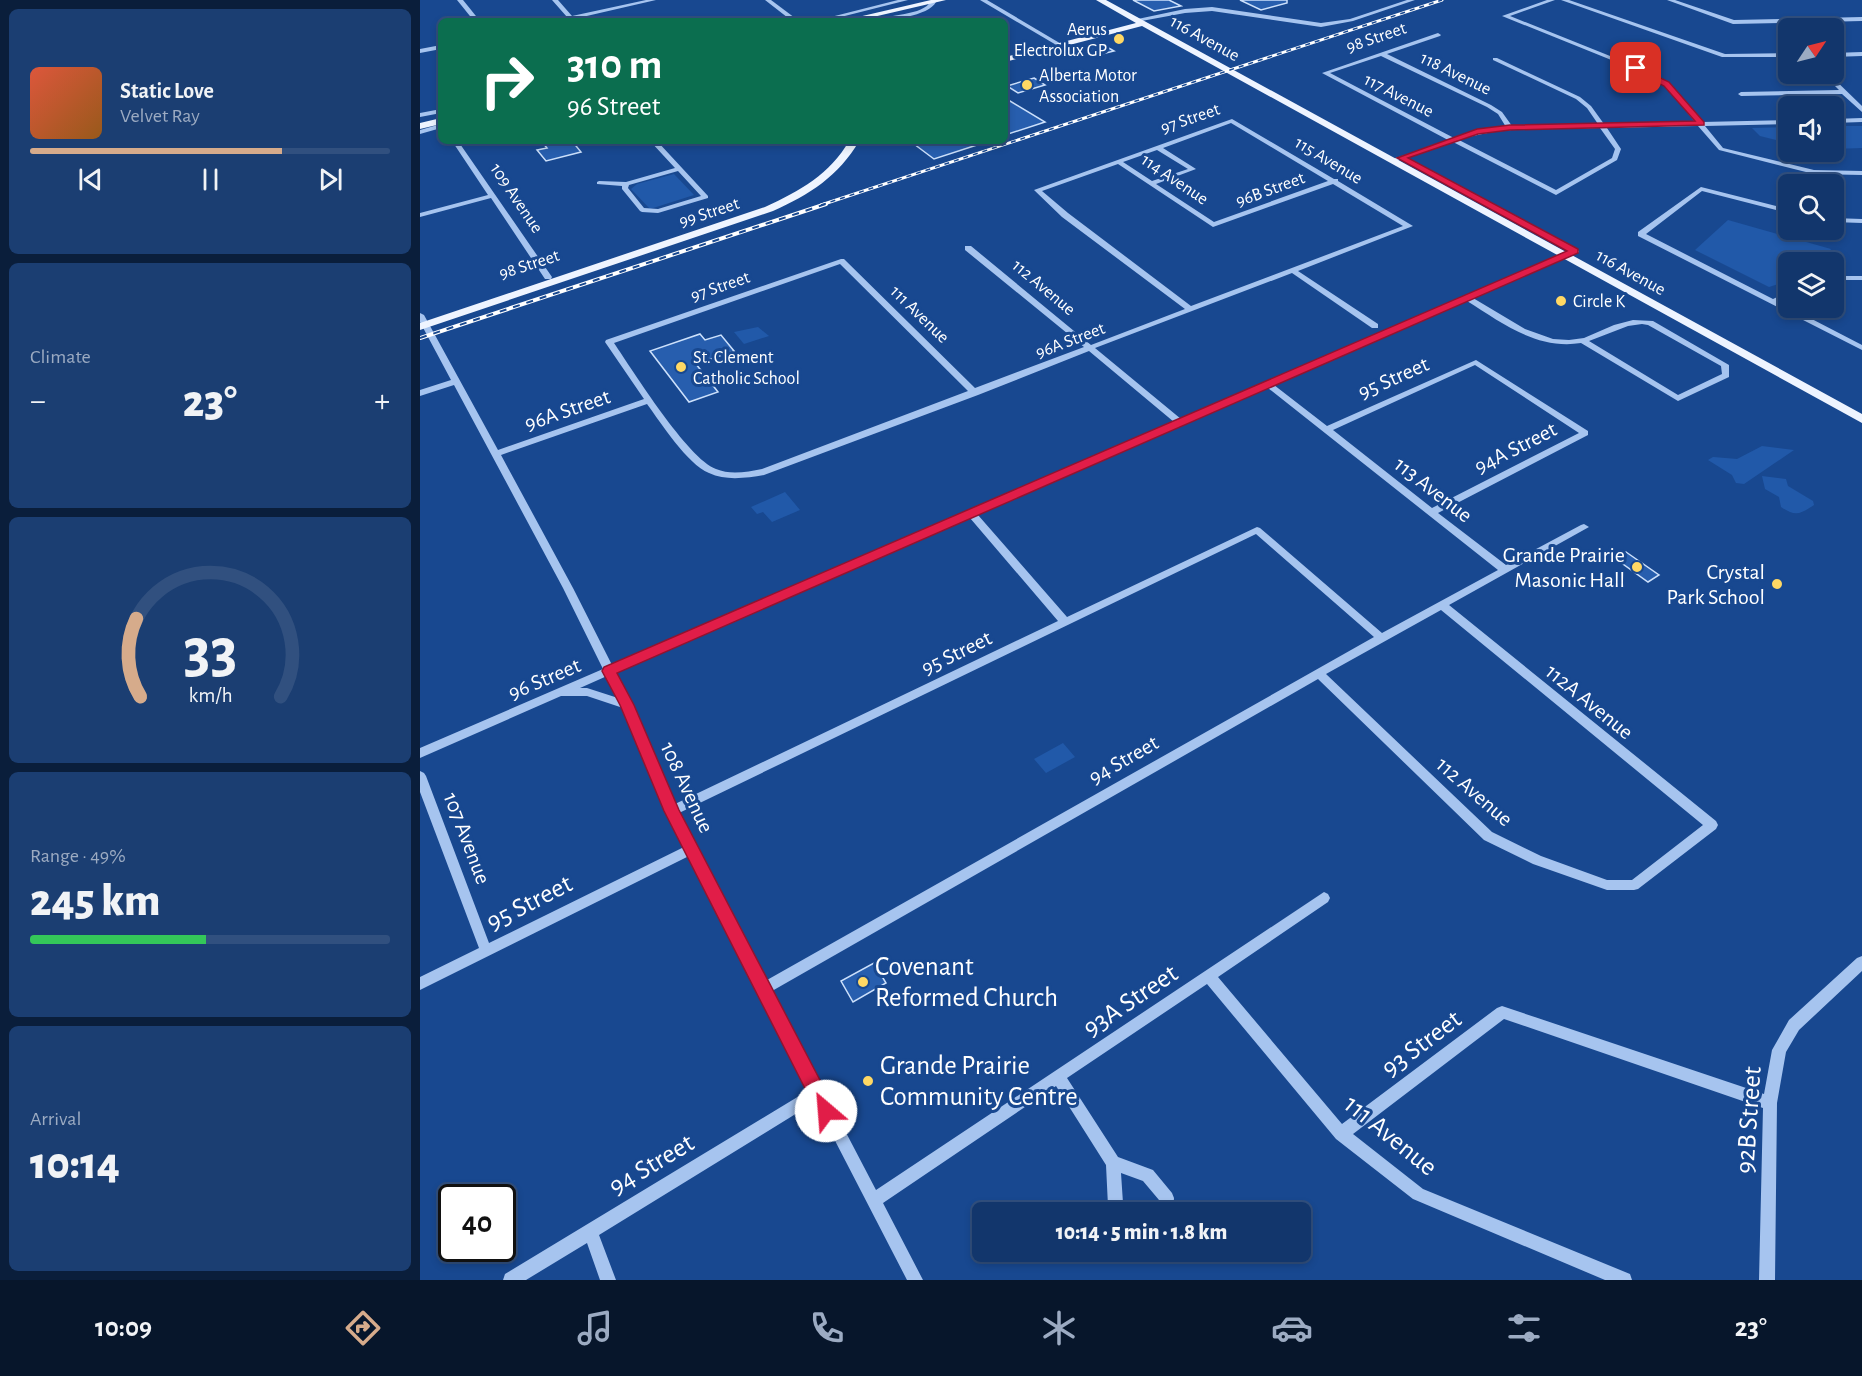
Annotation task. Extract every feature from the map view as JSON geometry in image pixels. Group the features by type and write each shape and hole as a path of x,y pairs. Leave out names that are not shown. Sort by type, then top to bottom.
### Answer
{"main road":[{"path":"872,18 922,0"},
{"path":"844,18 872,18 942,0"},
{"name":"116 Avenue","path":"1100,0 1144,21 1397,159 1862,419"},
{"name":"116 Avenue","path":"1115,0 1144,21"},
{"path":"902,10 918,12"},
{"path":"1008,53 1144,21"},
{"path":"1008,59 1057,43"},
{"path":"420,117 438,114"},
{"path":"420,126 438,122"},
{"name":"99 Street","path":"650,249 742,219 793,198 815,186 836,167 852,144"},
{"name":"98 Street","path":"422,321 550,280 616,255 650,249"},
{"name":"116 Avenue","path":"1569,254 1862,408"}],"street":[{"path":"460,0 475,18"},
{"path":"555,0 571,18 650,0"},
{"path":"768,0 792,18"},
{"path":"844,18 904,0"},
{"path":"983,0 1057,43"},
{"path":"1144,21 1199,14 1257,16 1306,24 1332,24 1412,0"},
{"path":"1552,0 1505,16 1653,75 1667,84 1721,149 1814,172 1862,173"},
{"path":"1564,0 1724,56 1778,55"},
{"path":"1670,0 1732,22 1862,19"},
{"path":"872,18 918,12 931,6 933,2"},
{"name":"98 Street","path":"1325,73 1438,35"},
{"path":"420,51 438,48"},
{"name":"118 Avenue","path":"1382,54 1489,106 1500,114 1510,128"},
{"path":"1844,55 1862,54"},
{"path":"1495,59 1578,98 1589,107 1601,125"},
{"name":"117 Avenue","path":"1325,73 1556,193 1615,159 1618,149 1601,125"},
{"path":"1836,84 1862,110"},
{"path":"1741,94 1844,92"},
{"path":"1844,121 1862,120"},
{"name":"97 Street","path":"1191,310 1065,215 1037,190 1233,121"},
{"name":"115 Avenue","path":"1233,121 1336,180 1409,226"},
{"path":"1397,159 1477,132 1510,128 1778,122"},
{"path":"420,132 438,127"},
{"name":"109 Avenue","path":"457,144 550,280"},
{"path":"626,184 624,188 642,210 647,212 706,197 656,144"},
{"name":"97 Street","path":"1151,183 1193,169 1157,147"},
{"name":"114 Avenue","path":"1118,161 1214,225"},
{"path":"599,183 626,184 680,169"},
{"name":"96B Street","path":"1214,225 1336,180"},
{"path":"1778,208 1701,189 1641,234 1862,348"},
{"path":"420,215 492,196"},
{"path":"1844,220 1862,221"},
{"name":"96A Street","path":"496,454 650,400 691,453 709,470 740,476 764,472 1091,350 1409,226"},
{"name":"112 Avenue","path":"968,248 1180,422"},
{"name":"96 Street","path":"420,753 1569,254"},
{"name":"97 Street","path":"650,400 609,342 841,261"},
{"name":"111 Avenue","path":"841,261 975,393"},
{"path":"1293,271 1375,326"},
{"path":"1844,278 1862,278"},
{"path":"1467,298 1529,334 1548,340 1583,341 1638,320 1650,323 1725,365 1726,375 1678,398 1583,341"},
{"path":"1773,302 1778,299"},
{"name":"108 Avenue","path":"422,321 496,454 627,705 672,811 915,1280"},
{"name":"95 Street","path":"1326,430 1476,362 1585,433"},
{"path":"420,393 457,381"},
{"name":"113 Avenue","path":"1268,384 1504,570"},
{"name":"94A Street","path":"1432,512 1585,433"},
{"path":"971,513 1065,622"},
{"path":"1504,570 1584,527"},
{"name":"95 Street","path":"672,811 1257,530 1381,638"},
{"name":"94 Street","path":"765,988 1504,570"},
{"name":"112A Avenue","path":"1443,606 1712,825 1634,885"},
{"name":"112 Avenue","path":"1319,674 1488,836 1537,860 1607,885 1634,885"},
{"path":"555,694 587,692 627,705"},
{"name":"107 Avenue","path":"420,776 486,951"},
{"name":"95 Street","path":"420,984 692,849"},
{"name":"93A Street","path":"873,1201 1324,898"},
{"name":"92B Street","path":"1767,1280 1770,1103 1779,1050 1794,1025 1862,962"},
{"name":"111 Avenue","path":"1209,976 1341,1134 1418,1194 1624,1280"},
{"name":"93 Street","path":"1341,1134 1502,1012 1770,1103"},
{"path":"1059,1078 1113,1163 1116,1202"},
{"name":"94 Street","path":"511,1280 817,1093"},
{"path":"1113,1163 1148,1175 1167,1198 1166,1202"},
{"path":"590,1231 608,1280"}],"shaded area":[{"path":"1844,126 1862,126 1862,148 1844,149"},
{"path":"1778,127 1778,140 1760,136 1752,128"},
{"path":"674,174 694,195 650,209 631,189 637,184"},
{"path":"1728,220 1778,234 1778,240 1799,240 1831,249 1829,252 1778,252 1778,284 1769,287 1695,250"},
{"path":"758,327 769,336 744,344 734,332"},
{"path":"1762,446 1794,450 1744,484 1736,483 1732,475 1708,460 1713,457 1737,459"},
{"path":"1762,476 1786,479 1788,486 1813,501 1814,505 1798,513 1786,510 1781,507 1779,497 1765,489"},
{"path":"785,492 800,510 772,522 763,512 757,514 751,507"},
{"path":"1063,743 1075,757 1046,773 1034,759"}],"building":[{"path":"1133,0 1169,0 1181,6 1154,11"},
{"path":"1240,0 1287,0 1287,3 1261,10"},
{"path":"1100,43 1114,51 1098,55 1084,47"},
{"name":"Alberta Motor Association","path":"1034,78 1045,85 1018,93 1008,86"},
{"path":"1008,100 1045,122 1008,134"},
{"path":"544,144 574,144 581,152 546,161 537,150 547,148"},
{"path":"914,144 980,144 934,159"},
{"name":"St. Clement Catholic School","path":"700,334 705,340 721,335 734,351 696,364 718,392 689,402 650,351"},
{"name":"Grande Prairie Masonic Hall","path":"1626,552 1659,575 1648,582 1616,559"},
{"name":"Covenant Reformed Church","path":"874,963 886,983 853,1002 841,981"}],"railway":[{"path":"1008,143 1442,0"},
{"path":"821,205 1006,144"},
{"path":"420,338 826,204"}],"place":[{"name":"Aerus Electrolux GP","path":"1119,39"},
{"name":"Alberta Motor Association","path":"1027,85"},
{"name":"Circle K","path":"1561,301"},
{"name":"St. Clement Catholic School","path":"681,367"},
{"name":"Grande Prairie Masonic Hall","path":"1637,567"},
{"name":"Crystal Park School","path":"1777,584"},
{"name":"Covenant Reformed Church","path":"863,982"},
{"name":"Grande Prairie Community Centre","path":"868,1081"}],"route":[{"path":"826,1111 765,988 672,811 627,705 609,671 1575,251 1401,158 1477,132 1510,128 1701,123 1667,84 1636,68"}]}
